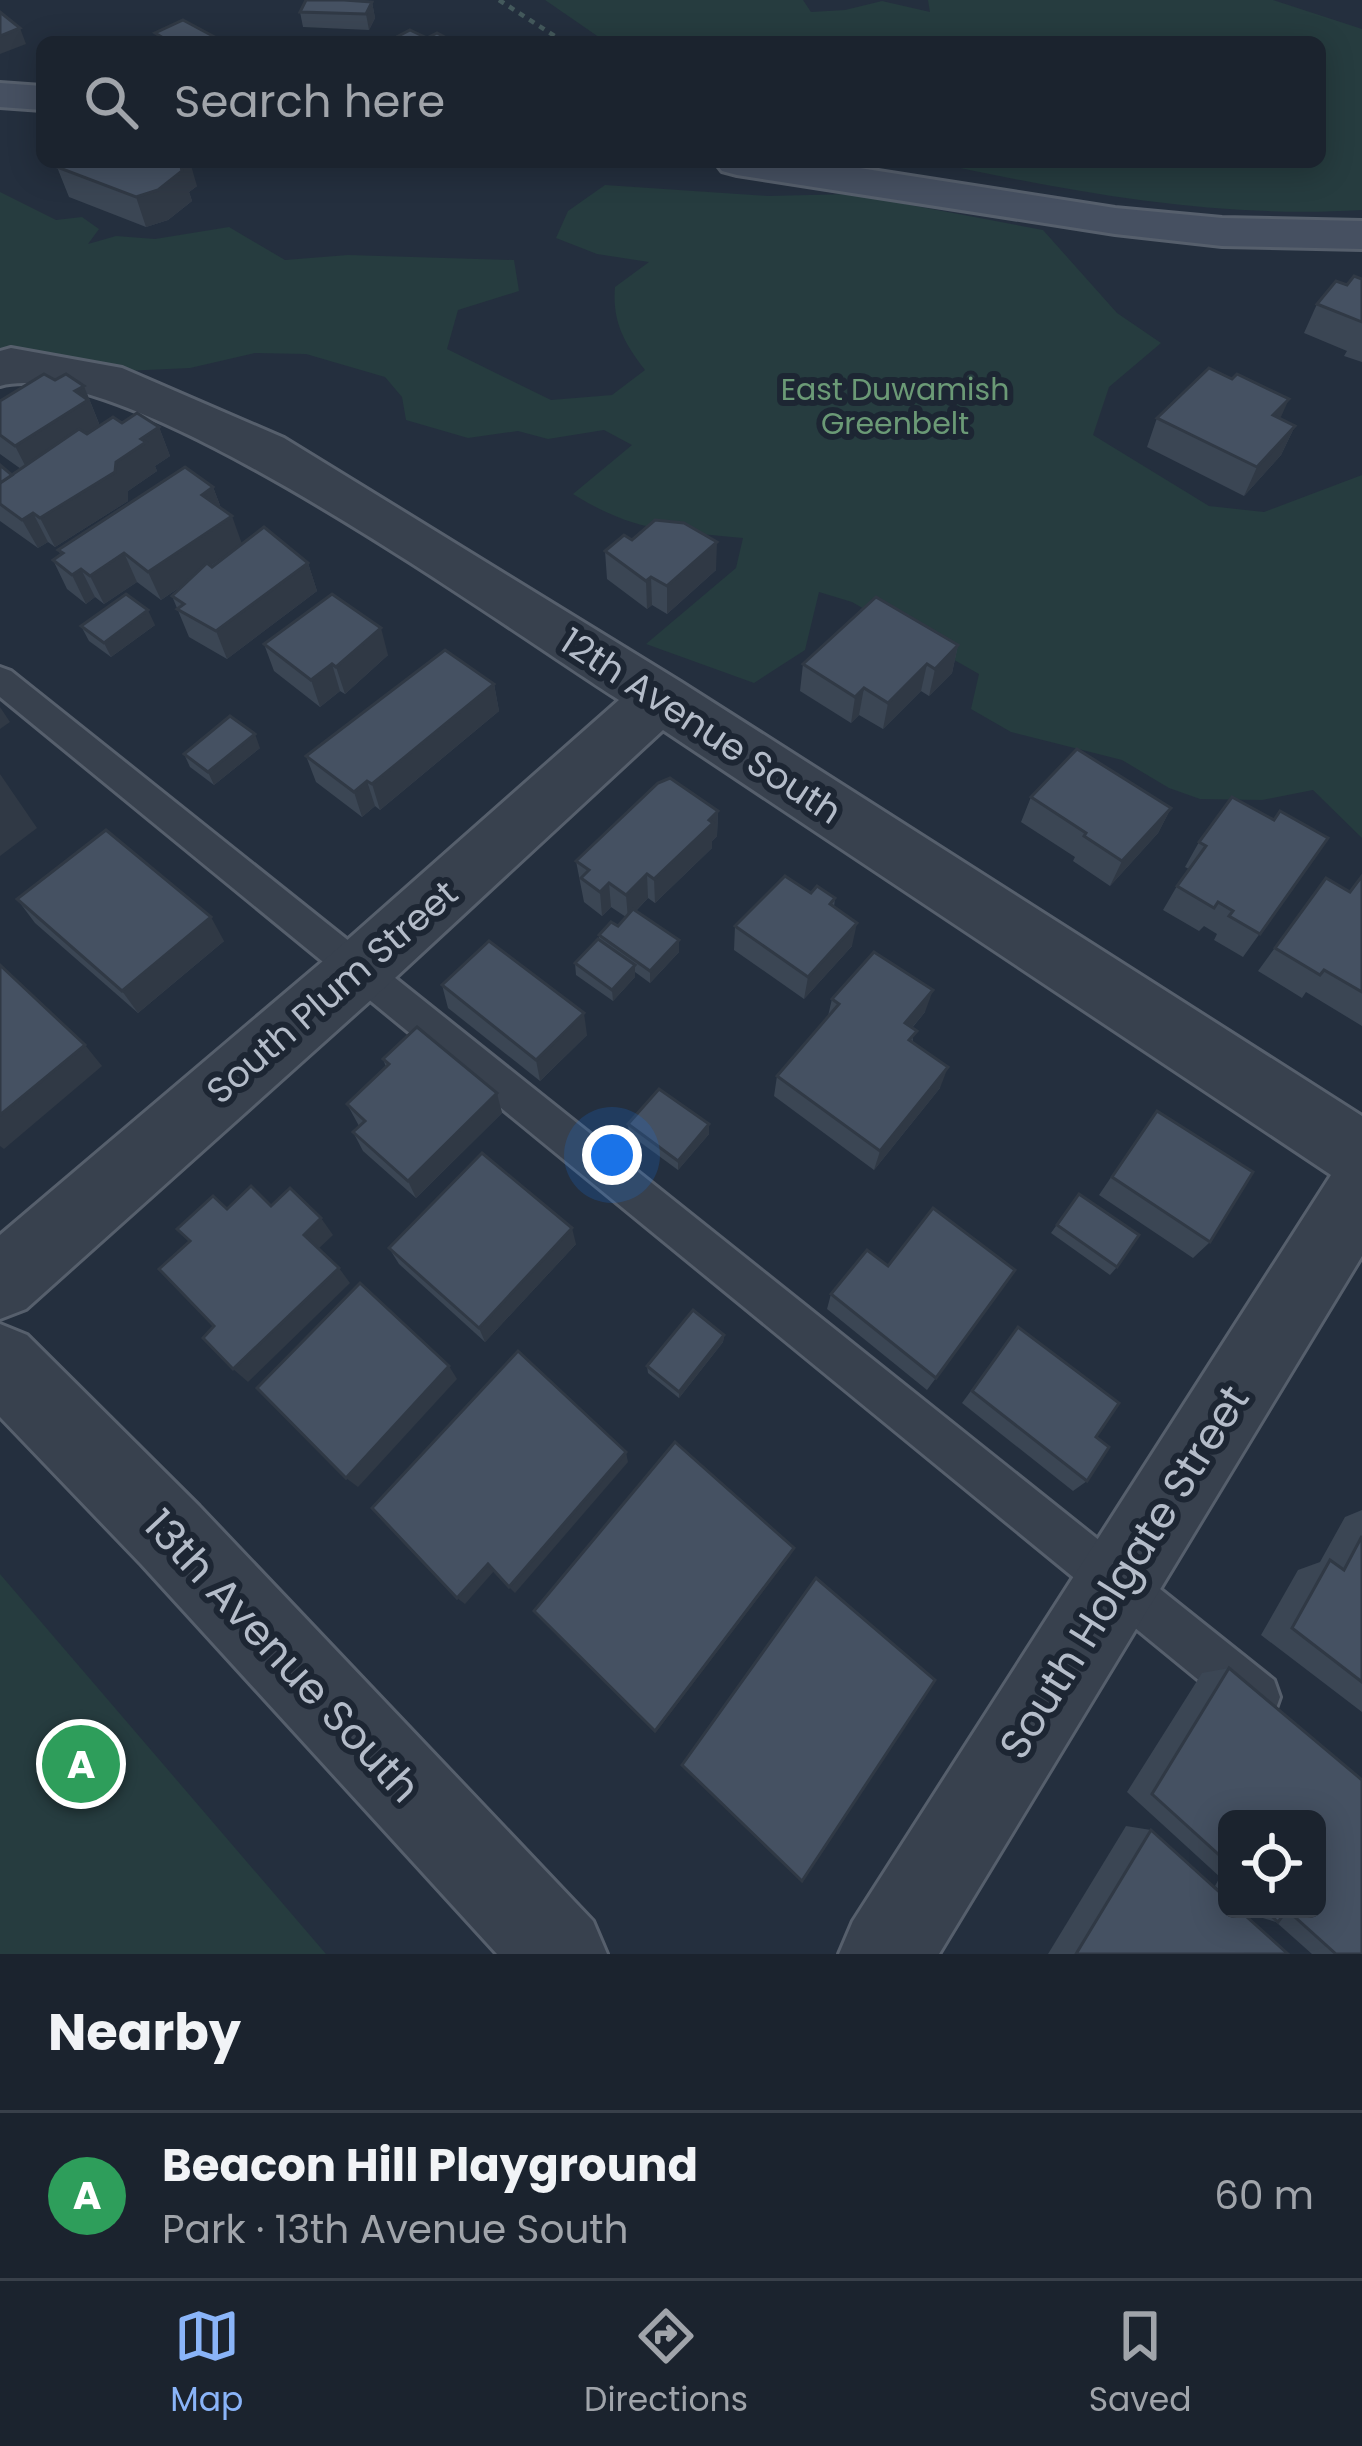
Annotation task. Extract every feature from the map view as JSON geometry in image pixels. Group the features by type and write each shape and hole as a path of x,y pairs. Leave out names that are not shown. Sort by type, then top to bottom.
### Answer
{"main road":[{"path":"0,95 36,98"},
{"path":"775,168 1115,221 1222,232 1362,235"}],"street":[{"name":"12th Avenue South","path":"5,367 105,379 266,450 660,698 1362,1155"},
{"name":"South Plum Street","path":"0,1283 359,970 660,698"},
{"name":"South Holgate Street","path":"886,1954 1362,1190"},
{"name":"13th Avenue South","path":"0,1362 170,1535 560,1954"}],"lane":[{"path":"0,679 1293,1727"}],"path":[{"path":"500,0 554,36"}],"green space":[{"path":"545,0 803,0 811,12 882,1 930,12 928,0 1273,0 1362,29 1362,210 1199,207 1091,193 962,168 1326,168 1326,36 597,36"},
{"name":"East Duwamish Greenbelt","path":"605,185 768,196 852,194 1043,230 1117,313 1161,343 1109,387 1093,435 1209,506 1264,512 1362,475 1362,838 1313,790 1262,800 1200,799 1169,788 1122,760 1011,732 971,709 979,674 852,602 819,592 805,650 754,683 646,644 736,568 743,538 636,523 573,494 632,445 604,430 548,439 518,431 468,438 406,420 402,397 385,377 306,354 255,353 190,368 102,372 0,350 0,192 56,220 82,217 99,229 88,244 116,236 155,239 229,227 285,260 348,255 514,260 519,291 458,310 447,349 551,400 612,395 645,370 621,331 615,287 649,262 597,254 556,238 568,211"},
{"path":"0,1574 326,1954 0,1954"}],"building":[{"path":"306,0 372,2 366,14 300,12"},
{"path":"0,12 20,28 0,36"},
{"path":"183,20 213,36 160,36 155,33"},
{"path":"60,168 181,168 158,190 136,197"},
{"path":"1354,276 1362,279 1362,322 1317,304 1336,281 1347,285"},
{"path":"1209,368 1232,379 1237,374 1289,399 1273,415 1295,426 1257,467 1157,418"},
{"path":"44,374 55,380 66,374 84,386 75,391 88,400 15,446 0,435 0,401"},
{"path":"137,413 159,427 116,462 115,472 40,518 33,513 22,520 0,504 0,483 79,429 87,434 113,417 122,423"},
{"path":"0,465 12,475 0,483"},
{"path":"185,467 213,487 202,495 232,516 148,572 124,553 90,576 81,569 72,575 53,560 63,553 58,550"},
{"path":"655,520 684,523 717,542 667,586 651,577 646,581 605,551 624,535 632,540"},
{"path":"264,527 308,563 216,631 177,609 184,604 172,596 207,563 212,567"},
{"path":"126,594 148,610 104,643 81,626"},
{"path":"332,594 381,628 336,667 332,664 311,680 264,644"},
{"path":"876,597 958,645 935,669 927,664 888,703 864,688 855,697 803,664"},
{"path":"445,650 494,684 372,784 367,781 354,792 306,756"},
{"path":"230,716 255,734 208,772 184,754"},
{"path":"1077,749 1171,808 1122,861 1031,797"},
{"path":"670,778 718,811 709,820 713,823 654,879 647,874 626,895 609,883 600,892 581,878 589,870 576,861 658,783"},
{"path":"1232,797 1274,820 1280,811 1328,838 1260,934 1229,916 1233,911 1218,902 1214,908 1177,886 1206,846 1199,842"},
{"path":"106,830 211,917 122,991 17,899"},
{"path":"785,876 811,893 817,886 835,898 830,904 857,923 808,977 735,926"},
{"path":"1362,876 1362,992 1324,970 1320,975 1275,948 1326,878 1350,892"},
{"path":"633,909 679,940 650,971 599,935 611,922 618,926"},
{"path":"598,939 635,965 612,990 575,963"},
{"path":"489,941 584,1013 536,1060 442,985"},
{"path":"874,952 933,990 905,1023 917,1031 909,1040 948,1067 880,1151 777,1076 839,1004 832,999"},
{"path":"0,965 85,1045 0,1115"},
{"path":"417,1027 497,1093 408,1181 353,1132 365,1121 347,1104 389,1064 383,1059"},
{"path":"659,1089 709,1124 678,1161 628,1124"},
{"path":"1157,1111 1253,1172 1210,1242 1112,1177"},
{"path":"482,1153 572,1228 479,1328 389,1248"},
{"path":"251,1186 271,1206 290,1188 321,1218 304,1235 339,1268 233,1369 203,1338 214,1326 159,1269 190,1241 177,1229 213,1196 227,1209"},
{"path":"1079,1194 1139,1235 1117,1267 1057,1225"},
{"path":"933,1208 1015,1270 936,1378 831,1294 867,1250 888,1266"},
{"path":"360,1283 449,1366 346,1478 257,1388"},
{"path":"693,1310 724,1335 679,1392 647,1366"},
{"path":"1018,1327 1119,1403 1096,1437 1109,1447 1087,1481 972,1391"},
{"path":"518,1351 626,1452 509,1587 488,1564 457,1598 372,1508"},
{"path":"675,1442 794,1548 655,1731 534,1611"},
{"path":"1362,1536 1362,1682 1292,1628 1330,1560 1344,1570"},
{"path":"816,1578 935,1680 802,1881 682,1765"},
{"path":"1229,1668 1362,1780 1362,1954 1336,1954 1296,1918 1326,1918 1326,1810 1218,1810 1218,1854 1152,1794"},
{"path":"1151,1830 1218,1891 1218,1918 1248,1918 1288,1954 1076,1954"}],"place":[{"name":"Beacon Hill Playground","path":"81,1764"}]}
